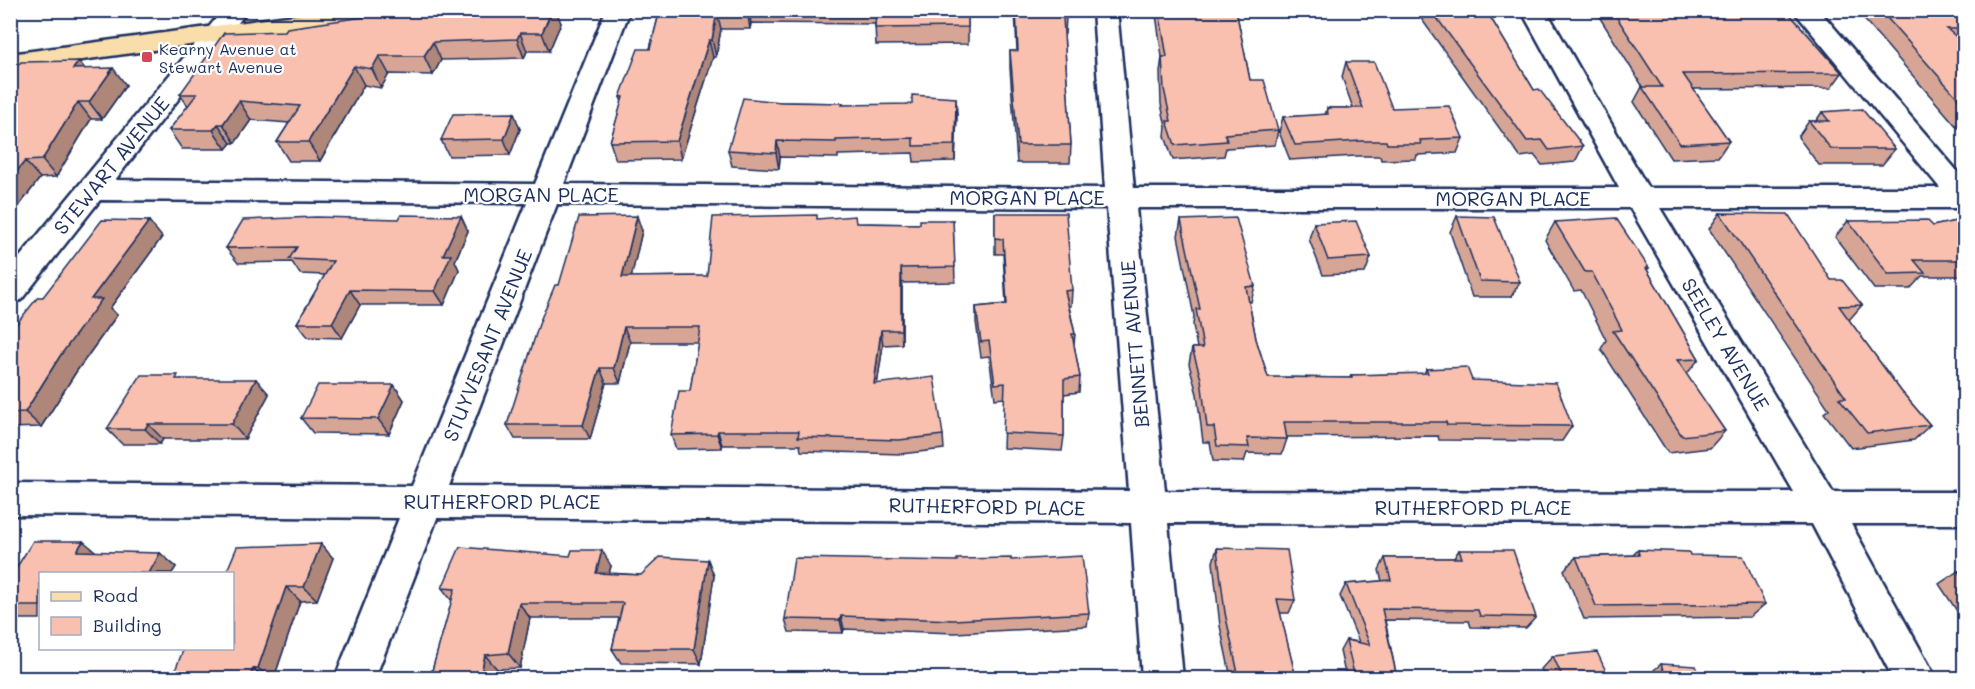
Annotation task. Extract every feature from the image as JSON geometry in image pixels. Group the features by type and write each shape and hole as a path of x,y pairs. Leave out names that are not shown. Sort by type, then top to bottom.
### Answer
{"main road":[{"path":"10,62 390,10"}],"street":[{"name":"STEWART AVENUE","path":"10,292 236,10"},
{"name":"STUYVESANT AVENUE","path":"355,678 618,10"},
{"name":"BENNETT AVENUE","path":"1105,10 1162,678"},
{"name":"SEELEY AVENUE","path":"1533,10 1639,198 1823,508 1915,678"},
{"path":"1805,10 1965,197"},
{"name":"MORGAN PLACE","path":"90,190 1120,198 1965,197"},
{"name":"RUTHERFORD PLACE","path":"10,499 1149,507 1965,508"}],"building":[{"path":"412,10 552,10 542,33 520,33 517,39 433,42 424,56 379,56 372,69 354,66 308,142 277,142 300,106 239,101 223,124 218,124 213,130 169,130 197,94 180,94 224,33 285,31 287,28"},
{"path":"660,10 747,10 747,12 717,12 712,40 709,40 677,141 610,142 623,97 620,97 638,49 650,49"},
{"path":"876,10 968,10 968,27 875,28"},
{"path":"1016,10 1065,10 1066,17 1063,17 1071,145 1018,145 1010,51 1018,51"},
{"path":"1159,10 1236,10 1250,80 1264,80 1278,130 1225,134 1227,141 1175,145 1167,121 1171,121 1164,89 1162,57 1167,57"},
{"path":"1431,10 1486,10 1534,90 1539,89 1583,146 1549,150 1542,140 1527,141"},
{"path":"1612,10 1786,10 1842,73 1683,74 1729,141 1680,144 1642,87 1662,87"},
{"path":"1880,10 1965,10 1965,29 1947,29 1965,44 1965,106"},
{"path":"79,61 73,69 113,68 89,102 78,102 42,160 25,161 10,180 10,73 21,62"},
{"path":"1346,62 1374,62 1392,108 1449,106 1463,138 1420,140 1421,144 1361,141 1295,145 1283,117 1328,114 1327,108 1363,108"},
{"path":"912,95 956,98 955,145 913,146 913,138 836,140 836,142 777,141 776,153 728,150 743,98 781,102 843,103 842,105 912,104"},
{"path":"1862,109 1895,149 1831,149 1809,121 1829,121 1822,112"},
{"path":"514,113 504,139 441,140 453,114"},
{"path":"995,213 1066,213 1072,290 1065,291 1075,334 1072,334 1080,377 1064,379 1064,436 1003,433 1005,383 995,384 989,341 981,342 976,307 1007,304 1003,239 995,238"},
{"path":"1720,213 1788,214 1831,280 1842,280 1862,305 1839,306 1901,391 1930,425 1867,433 1839,398 1846,398"},
{"path":"401,215 461,216 443,255 451,255 435,291 350,290 332,323 297,323 333,261 289,259 297,247 226,248 243,220 316,217 399,219"},
{"path":"817,215 817,219 855,216 856,223 920,224 920,220 953,220 955,267 901,268 901,330 881,330 874,384 934,377 943,435 899,440 798,437 799,431 718,431 717,434 671,435 679,391 690,391 700,327 624,327 614,368 600,368 583,425 507,425 540,321 555,285 559,285 579,217 637,216 622,277 707,276 713,217"},
{"path":"1457,216 1494,217 1520,282 1480,281"},
{"path":"1236,218 1255,286 1246,287 1256,339 1268,377 1352,378 1351,375 1428,373 1426,369 1467,367 1472,380 1556,383 1572,426 1447,425 1446,422 1284,422 1287,439 1247,438 1249,447 1217,446 1214,427 1207,427 1201,379 1192,348 1203,348 1196,309 1200,309 1181,220"},
{"path":"1616,218 1649,268 1646,268 1699,359 1677,360 1725,431 1682,436 1613,331 1622,330 1592,272 1585,272 1555,222"},
{"path":"1965,219 1965,260 1914,260 1925,273 1888,274 1848,221 1927,220 1933,226"},
{"path":"102,220 149,221 91,299 102,299 60,356 25,412 10,413 10,332 38,297 43,297"},
{"path":"1356,221 1371,257 1328,260 1314,223"},
{"path":"141,375 178,375 176,379 256,379 232,424 148,424 145,429 107,429"},
{"path":"318,385 394,385 378,419 301,418"},
{"path":"33,541 83,541 77,551 160,553 150,572 39,572 39,606 10,606 10,578"},
{"path":"321,544 304,587 286,587 258,668 253,669 249,678 172,678 183,650 234,650 234,572 226,572 237,547"},
{"path":"460,547 570,556 572,550 602,550 596,573 641,575 660,557 708,560 694,649 612,649 623,603 519,603 508,653 485,655 480,678 430,678 455,589 442,588"},
{"path":"1217,548 1287,550 1295,600 1277,599 1296,678 1239,678 1225,613"},
{"path":"1459,550 1513,550 1536,617 1480,616 1478,610 1382,609 1397,678 1355,678 1346,640 1370,645 1346,584 1391,580 1385,558 1462,558"},
{"path":"1638,550 1689,552 1690,555 1743,556 1765,604 1596,606 1576,557 1639,555"},
{"path":"1082,556 1089,613 954,620 841,616 840,620 785,619 794,558 957,561 957,559 1011,558 1011,560"},
{"path":"1958,571 1965,571 1965,581"},
{"path":"1597,652 1609,678 1563,678 1553,656"},
{"path":"1661,664 1696,666 1701,678 1666,678"}],"place":[{"name":"Kearny Avenue at Stewart Avenue","path":"147,57"}]}
